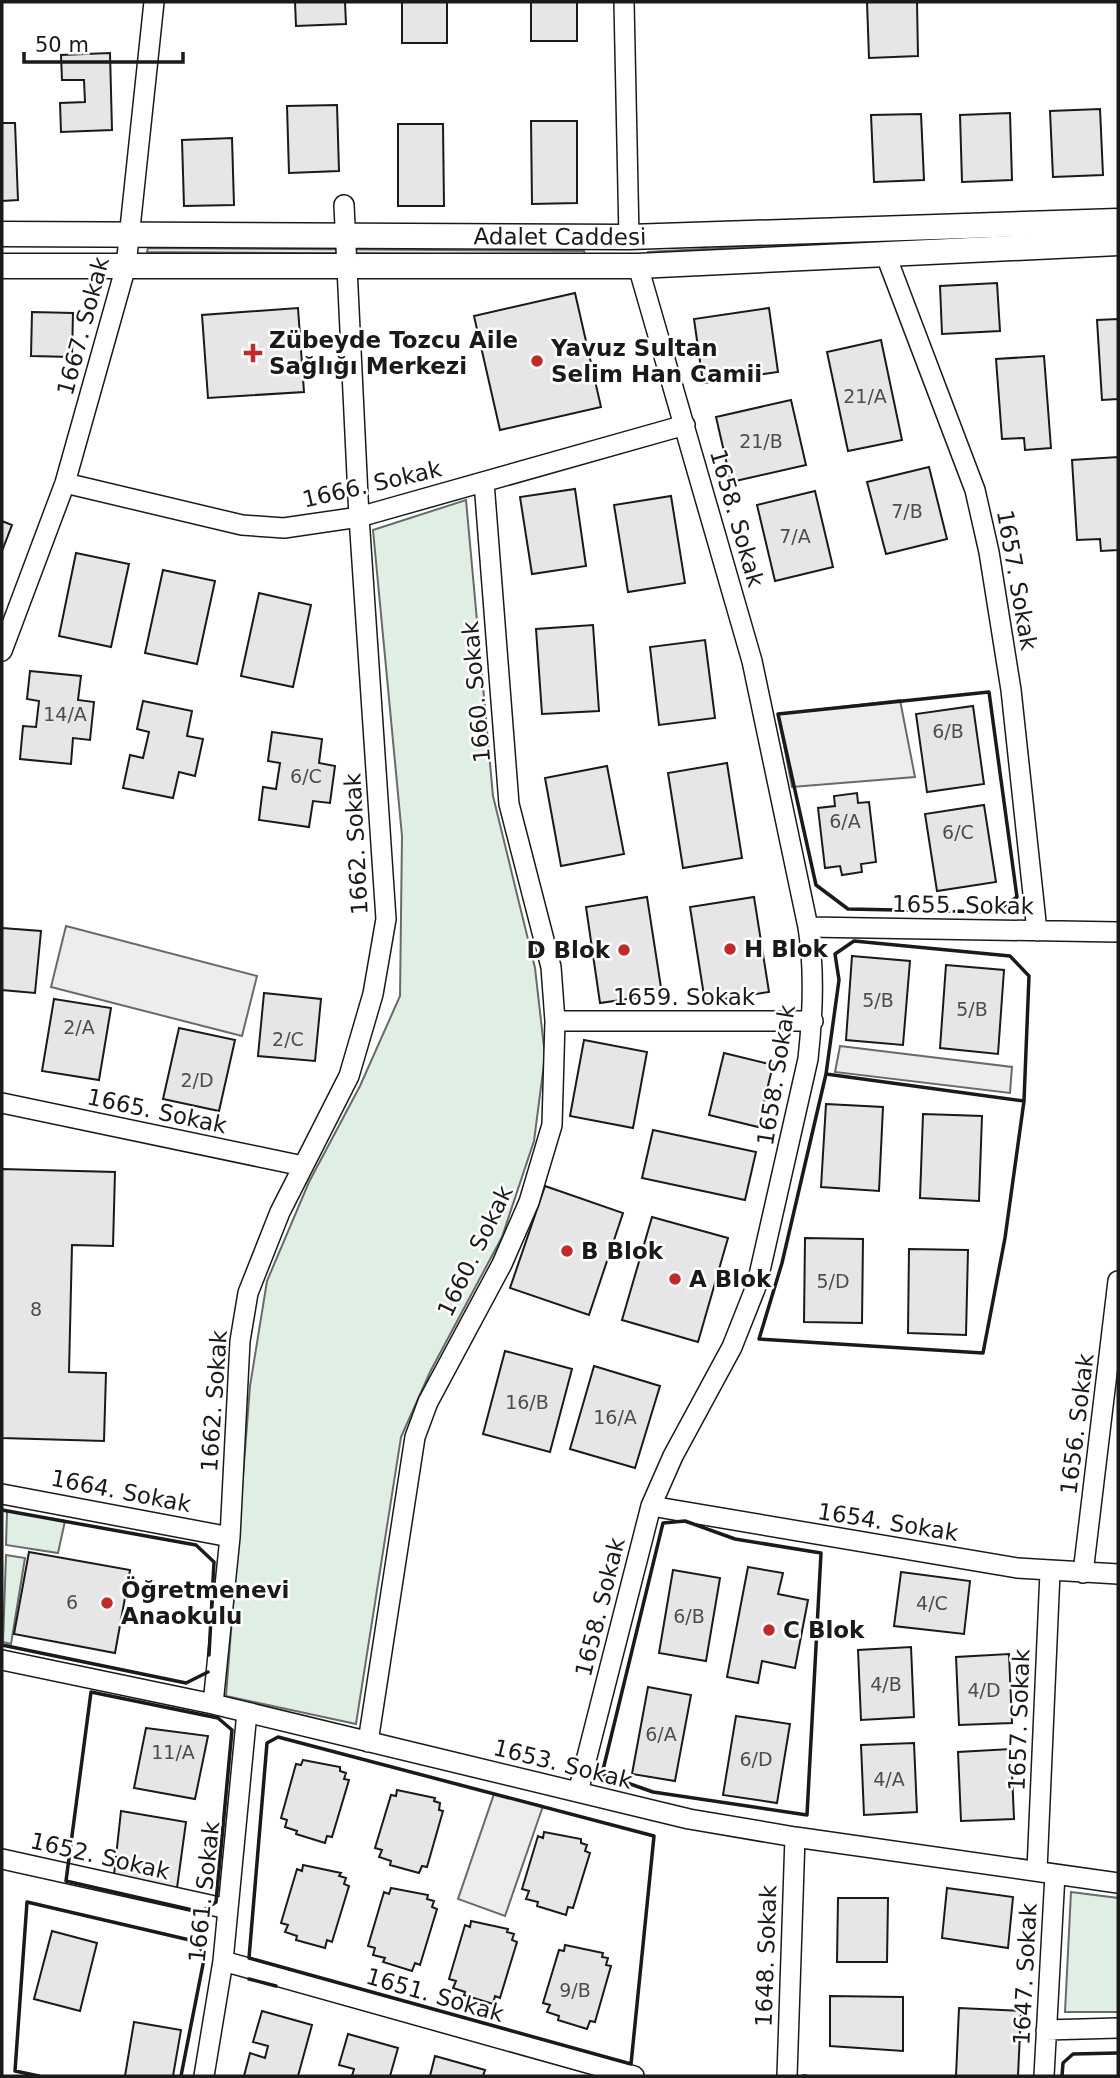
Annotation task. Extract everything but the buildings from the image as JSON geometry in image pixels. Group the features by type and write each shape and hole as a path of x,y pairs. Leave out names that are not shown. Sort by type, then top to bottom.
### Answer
{"street":[{"name":"1667. Sokak","path":"2,651 9,609 65,484 126,266 154,2"},
{"path":"624,2 629,237"},
{"name":"1662. Sokak","path":"213,1704 230,1537 240,1341 248,1293 280,1212 349,1076 373,994 386,919 359,517 344,205"},
{"name":"Adalet Caddesi","path":"2,234 629,237 1118,221"},
{"path":"2,266 638,266 1118,243"},
{"name":"1657. Sokak","path":"885,253 975,490 989,552 1011,691 1037,930"},
{"name":"1658. Sokak","path":"578,1792 651,1506 673,1456 732,1348 754,1295 779,1198 808,1059 813,1021 813,956 752,661 638,266"},
{"name":"1666. Sokak","path":"65,484 242,524 284,528 359,517 685,425"},
{"name":"1660. Sokak","path":"368,1742 415,1437 428,1402 502,1265 529,1202 552,1125 555,1021 551,967 509,804 484,482"},
{"name":"1655. Sokak","path":"808,927 1118,932"},
{"name":"1659. Sokak","path":"555,1021 813,1021"},
{"name":"1665. Sokak","path":"2,1103 303,1166"},
{"name":"1656. Sokak","path":"1083,1573 1118,1281"},
{"name":"1664. Sokak","path":"2,1494 230,1537"},
{"name":"1654. Sokak","path":"651,1506 866,1545 1050,1572 1118,1574"},
{"name":"1657. Sokak","path":"1046,1872 1050,1572"},
{"name":"1653. Sokak","path":"2,1660 213,1704 678,1816 795,1837 1118,1883"},
{"name":"1661. Sokak","path":"204,2076 223,1961 247,1712"},
{"name":"1648. Sokak","path":"787,2076 795,1837"},
{"name":"1652. Sokak","path":"2,1859 228,1909"},
{"name":"1647. Sokak","path":"1044,2076 1046,1872"},
{"name":"1651. Sokak","path":"223,1961 634,2076"},
{"path":"1045,2029 1118,2028"}],"green space":[{"path":"1080,229 1085,232 648,256 648,252"},
{"path":"148,248 584,251 585,255 147,252"},
{"path":"466,500 493,796 535,968 545,1056 534,1141 502,1237 430,1372 401,1437 356,1724 226,1696 250,1386 267,1281 309,1182 360,1086 400,996 402,836 373,530"},
{"path":"7,1511 65,1521 58,1553 6,1545"},
{"path":"6,1555 25,1558 11,1644 3,1642"},
{"path":"1071,1892 1118,1898 1118,2012 1065,2012"}],"shaded area":[{"path":"900,700 915,777 792,787 778,714"},
{"path":"66,926 257,976 242,1036 51,987"},
{"path":"840,1046 1012,1067 1010,1093 835,1072"},
{"path":"494,1794 543,1806 505,1916 458,1899"}],"wall":[{"path":"989,692 1017,897 995,912 848,909 816,885 778,714 989,692"},
{"path":"854,941 1010,956 1029,976 1024,1101 826,1074 839,980 835,954 854,941"},
{"path":"826,1074 1024,1101 1005,1238 983,1353 759,1339 782,1263 826,1074"},
{"path":"2,1510 196,1545 214,1562 209,1655"},
{"path":"685,1521 735,1539 821,1553 807,1815 653,1792 602,1774 663,1523 685,1521"},
{"path":"2,1645 186,1683 208,1672"},
{"path":"91,1692 218,1718 232,1730 216,1902 201,1912 66,1881 91,1692"},
{"path":"278,1737 654,1836 631,2064 249,1958 267,1743 278,1737"},
{"path":"39,2076 15,2071 27,1902 194,1941 205,1954 181,2076"},
{"path":"249,1979 276,1986"},
{"path":"1062,2076 1063,2063 1073,2054 1118,2053"}],"place":[{"name":"Zübeyde Tozcu Aile Sağlığı Merkezi","path":"253,353"},
{"name":"Yavuz Sultan Selim Han Camii","path":"537,361"},
{"name":"H Blok","path":"730,949"},
{"name":"D Blok","path":"624,950"},
{"name":"B Blok","path":"567,1251"},
{"name":"A Blok","path":"675,1279"},
{"name":"Öğretmenevi Anaokulu","path":"107,1603"},
{"name":"C Blok","path":"769,1630"}]}
